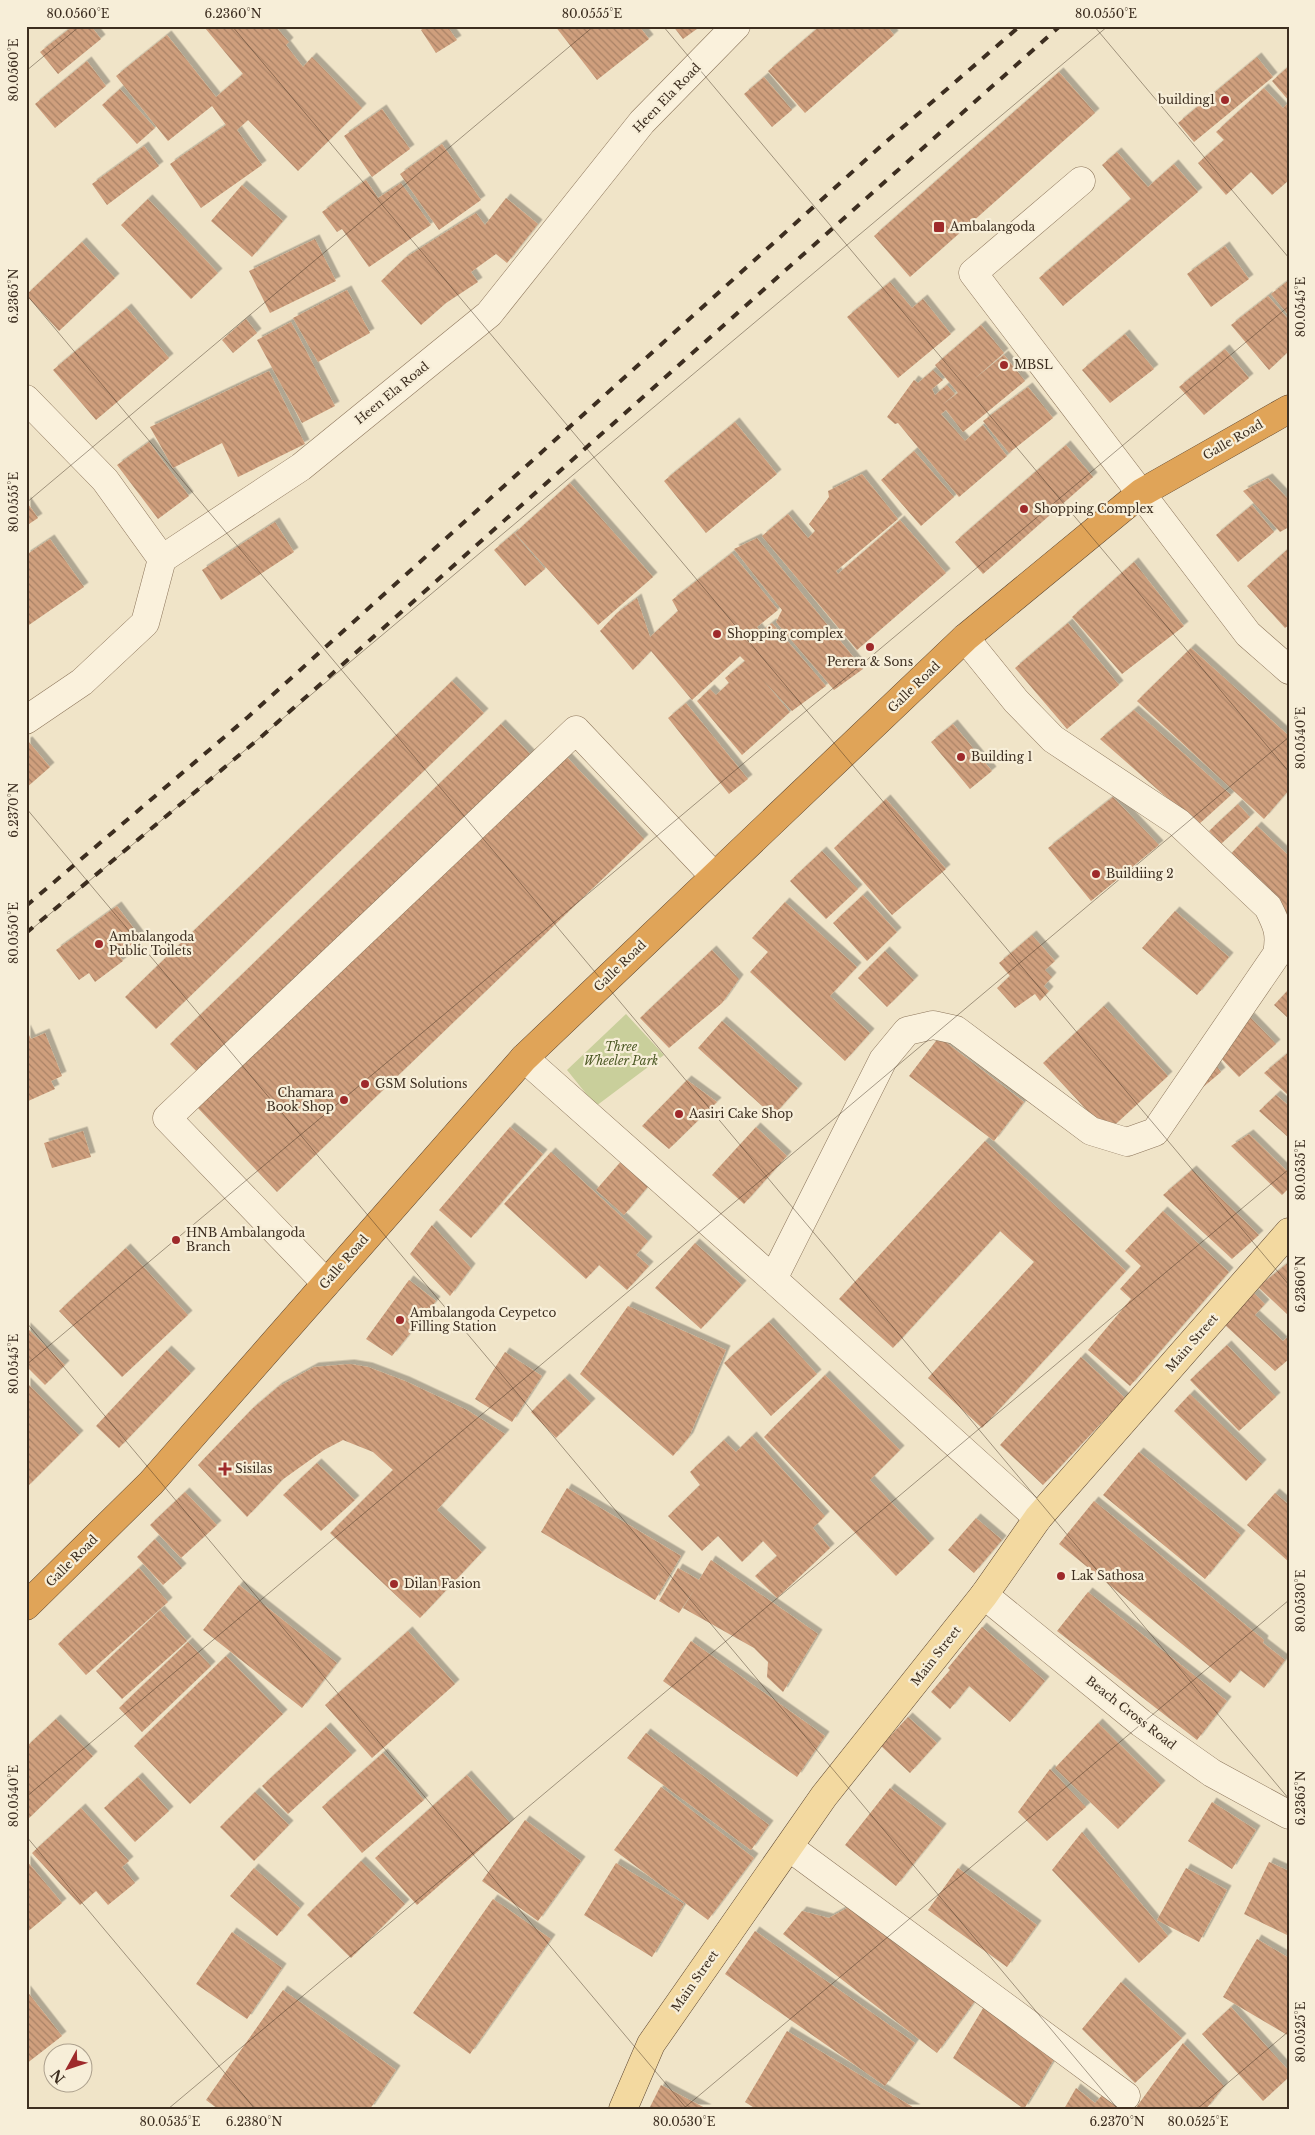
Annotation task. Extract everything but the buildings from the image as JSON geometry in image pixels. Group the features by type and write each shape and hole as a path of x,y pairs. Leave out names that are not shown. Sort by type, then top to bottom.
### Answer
{"highway":[{"name":"Galle Road","path":"26,1606 151,1483 524,1058 965,638 1141,493 1289,409"}],"main road":[{"name":"Main Street","path":"623,2109 651,2044 824,1796 984,1595 1038,1518 1289,1232"}],"street":[{"name":"Heen Ela Road","path":"162,559 301,467 489,314 642,122 736,26"},
{"path":"1082,181 973,273 1248,634 1289,670"},
{"path":"26,399 105,480 162,559 145,623 82,682 26,720"},
{"path":"773,1279 883,1060 907,1031 933,1025 956,1030 1091,1131 1127,1142 1155,1132 1277,954 1280,939 1277,924 1268,907 1179,824 1053,739 1016,701 965,638"},
{"path":"326,1283 167,1118 576,730 714,876"},
{"path":"524,1058 1038,1518"},
{"name":"Beach Cross Road","path":"984,1595 1141,1723 1212,1773 1289,1815"},
{"path":"789,1847 1126,2096"}],"green space":[{"name":"Three Wheeler Park","path":"626,1014 664,1055 596,1106 567,1070"}],"railway":[{"path":"26,906 248,717 880,147 1020,26"},
{"path":"26,933 261,737 1060,26"}],"place":[{"name":"building1","path":"1225,100"},
{"name":"Ambalangoda","path":"939,227"},
{"name":"MBSL","path":"1004,365"},
{"name":"Shopping Complex","path":"1024,509"},
{"name":"Shopping complex","path":"717,634"},
{"name":"Perera & Sons","path":"870,647"},
{"name":"Building 1","path":"961,757"},
{"name":"Buildiing 2","path":"1096,874"},
{"name":"Ambalangoda Public Toilets","path":"99,944"},
{"name":"GSM Solutions","path":"365,1084"},
{"name":"Chamara Book Shop","path":"344,1100"},
{"name":"Aasiri Cake Shop","path":"679,1114"},
{"name":"HNB Ambalangoda Branch","path":"176,1240"},
{"name":"Ambalangoda Ceypetco Filling Station","path":"400,1320"},
{"name":"Sisilas","path":"225,1469"},
{"name":"Lak Sathosa","path":"1061,1576"},
{"name":"Dilan Fasion","path":"394,1584"}]}
